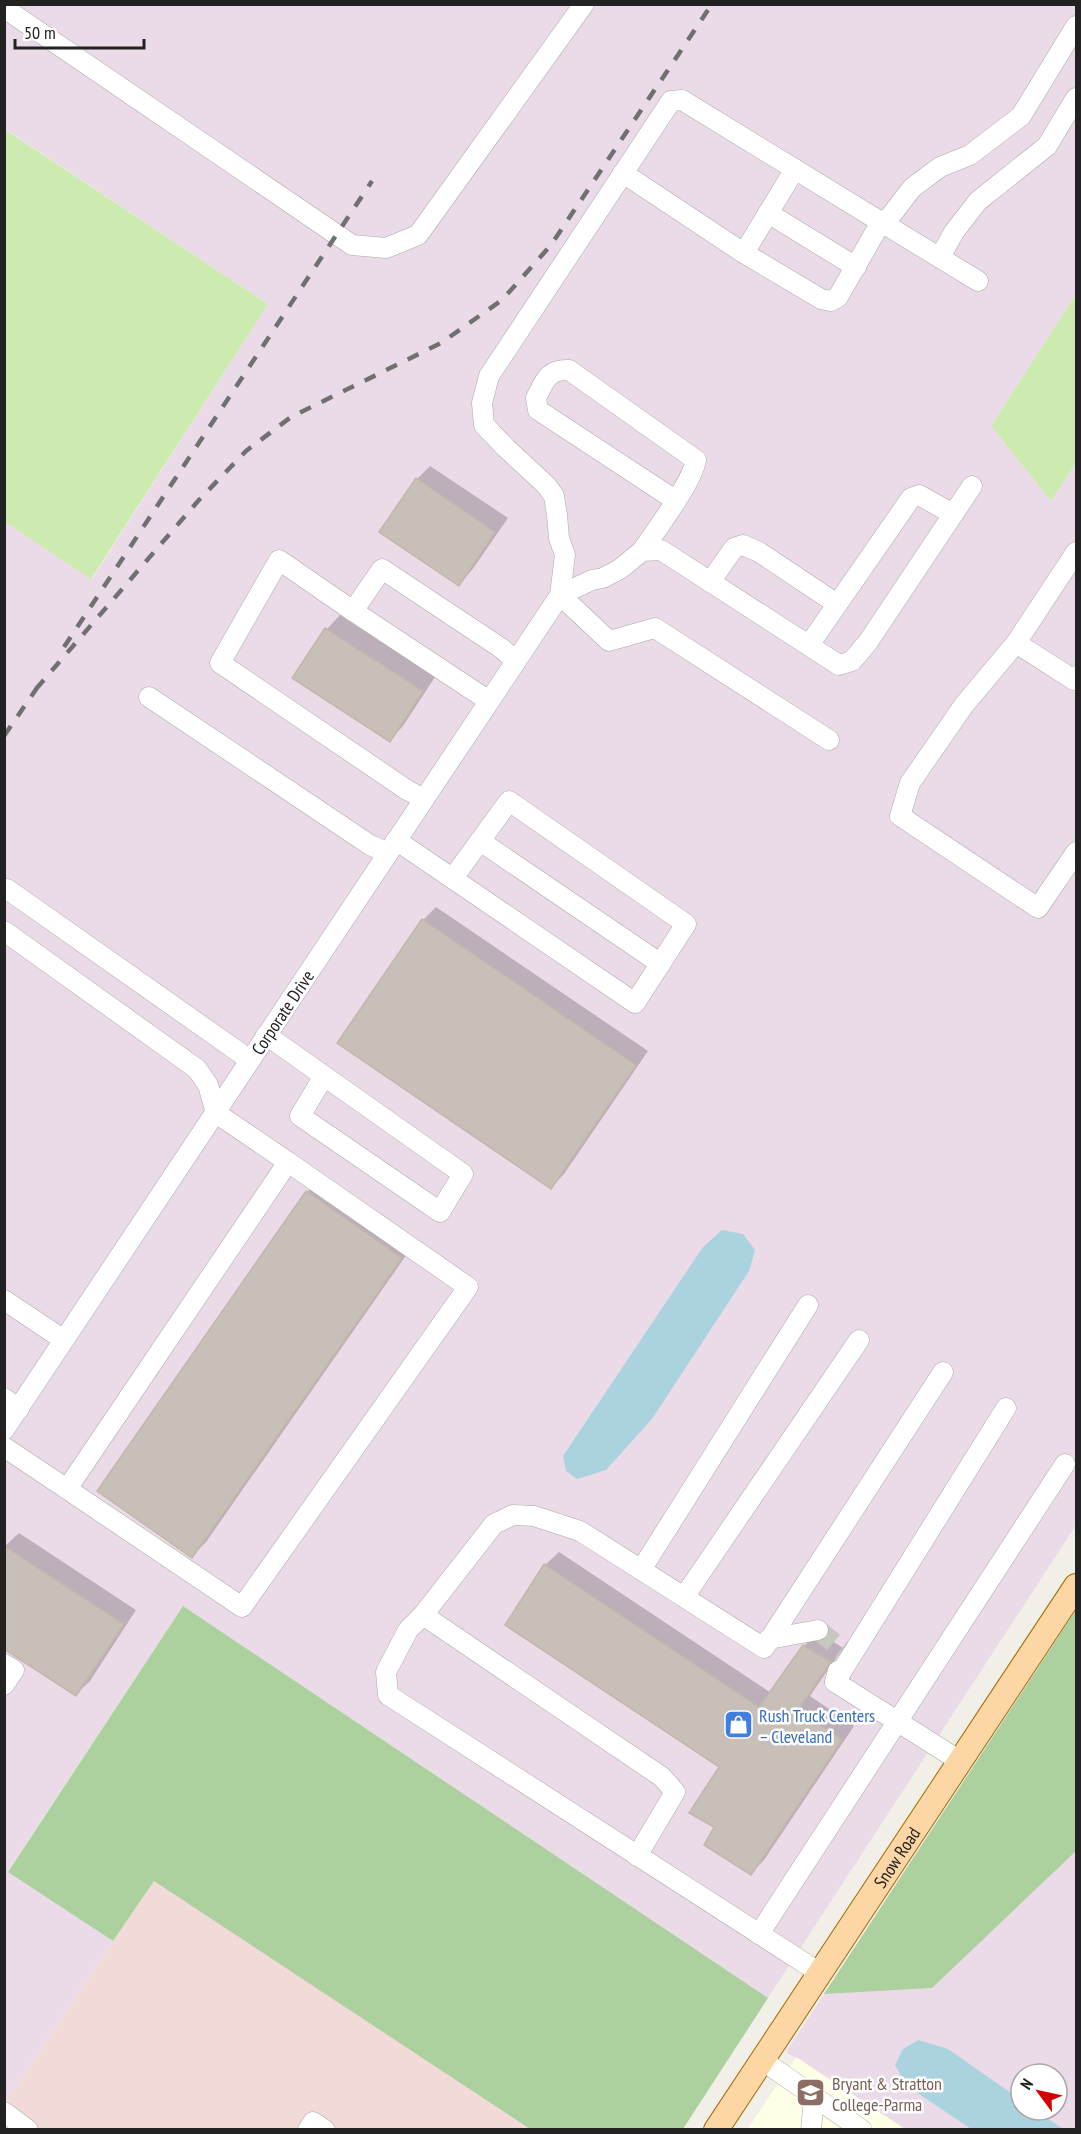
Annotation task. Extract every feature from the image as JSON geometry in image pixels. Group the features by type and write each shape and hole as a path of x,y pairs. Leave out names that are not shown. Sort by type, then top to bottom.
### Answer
{"main road":[{"name":"Snow Road","path":"716,2130 1077,1586"}],"street":[{"path":"4,8 352,245 386,248 418,235 584,4"},
{"path":"623,173 744,253 821,299 831,301 838,297 881,222 889,218 912,188 940,167 970,155 1021,116 1077,26"},
{"path":"940,257 954,232 978,201 1047,146 1077,98"},
{"path":"560,594 565,555 559,538 558,514 554,496 546,485 484,425 482,403 489,376 671,101 682,100 978,281"},
{"path":"744,253 795,169"},
{"path":"768,213 856,267"},
{"path":"560,594 592,580 603,578 620,569 642,551 695,470 696,460 569,370 557,369 547,377 536,398 538,410 675,500"},
{"path":"642,551 661,550 839,665 852,661 868,642 972,486"},
{"path":"809,645 911,498 919,495 953,514"},
{"path":"710,582 734,548 743,545 759,552 837,604"},
{"path":"1077,552 1016,643 964,705 910,783 900,816 1038,908 1077,852"},
{"path":"424,799 220,663 279,560 489,701"},
{"path":"353,611 382,569 501,648 516,661"},
{"path":"560,594 609,641 655,628 829,740"},
{"name":"Corporate Drive","path":"4,1430 12,1403 64,1340 560,594"},
{"path":"1016,643 1074,680 1077,676"},
{"path":"149,697 370,845 392,847 453,878 635,1003 686,924 509,801 453,878"},
{"path":"480,841 661,964"},
{"path":"7,889 250,1060"},
{"path":"4,931 197,1070 208,1085 216,1113 468,1287 242,1607 4,1447"},
{"path":"266,1035 463,1174 440,1212 300,1116 324,1076"},
{"path":"67,1489 288,1162"},
{"path":"4,1300 64,1340"},
{"path":"641,1570 808,1305"},
{"path":"684,1597 859,1340"},
{"path":"819,1973 388,1695 386,1672 408,1630 423,1616 494,1524 513,1515 534,1516 580,1531 764,1648 943,1372"},
{"path":"835,1682 1006,1408"},
{"path":"759,1934 1065,1464"},
{"path":"423,1616 662,1777 675,1792 637,1856"},
{"path":"770,1639 818,1630"},
{"path":"835,1682 843,1650"},
{"path":"4,1664 14,1670 4,1685"},
{"path":"835,1682 960,1761"},
{"path":"762,2060 862,2130"},
{"path":"811,2130 814,2097"},
{"path":"4,2112 28,2130"},
{"path":"308,2130 313,2122 325,2130"}],"shaded area":[{"path":"5,5 1076,5 1076,294 991,426 1051,501 1076,463 1076,1525 768,1998 183,1606 8,1871 113,1941 5,2103 5,522 92,579 268,304 5,129"},
{"path":"1076,1610 1076,2129 903,2129 786,2052"},
{"path":"154,1880 530,2129 5,2130 5,2103"},
{"name":"Bryant & Stratton College-Parma","path":"796,2057 905,2129 747,2130"}],"green space":[{"path":"4,129 268,304 91,579 5,522"},
{"path":"1076,294 1076,463 1051,501 991,426"},
{"path":"183,1606 768,1998 683,2129 530,2129 154,1881 113,1941 8,1872"},
{"path":"1076,1610 1076,1851 932,1988 824,1994"}],"water":[{"path":"722,1230 743,1234 755,1250 749,1271 652,1419 606,1470 577,1479 566,1471 563,1456 703,1247"},
{"path":"918,2040 948,2049 1009,2092 1009,2122 1053,2122 1063,2129 971,2129 907,2086 895,2065 903,2049"}],"building":[{"path":"416,478 495,532 459,586 379,532"},
{"path":"325,628 423,691 390,742 292,678"},
{"path":"422,919 636,1065 551,1189 337,1043"},
{"path":"306,1191 402,1258 192,1558 97,1491"},
{"path":"4,1546 124,1624 76,1696 4,1649"},
{"name":"Rush Truck Centers – Cleveland","path":"544,1564 759,1707 803,1645 831,1662 798,1710 842,1740 751,1875 704,1845 714,1827 689,1813 719,1767 505,1625"}],"tunnel":[{"path":"818,1630 843,1650"}],"railway":[{"path":"36,689 198,501 246,451 291,417 441,343 502,300 551,245 712,4"},
{"path":"64,647 372,181"},
{"path":"4,736 41,682"}],"place":[{"name":"Rush Truck Centers – Cleveland","path":"738,1725"},
{"name":"Bryant & Stratton College-Parma","path":"811,2093"}]}
